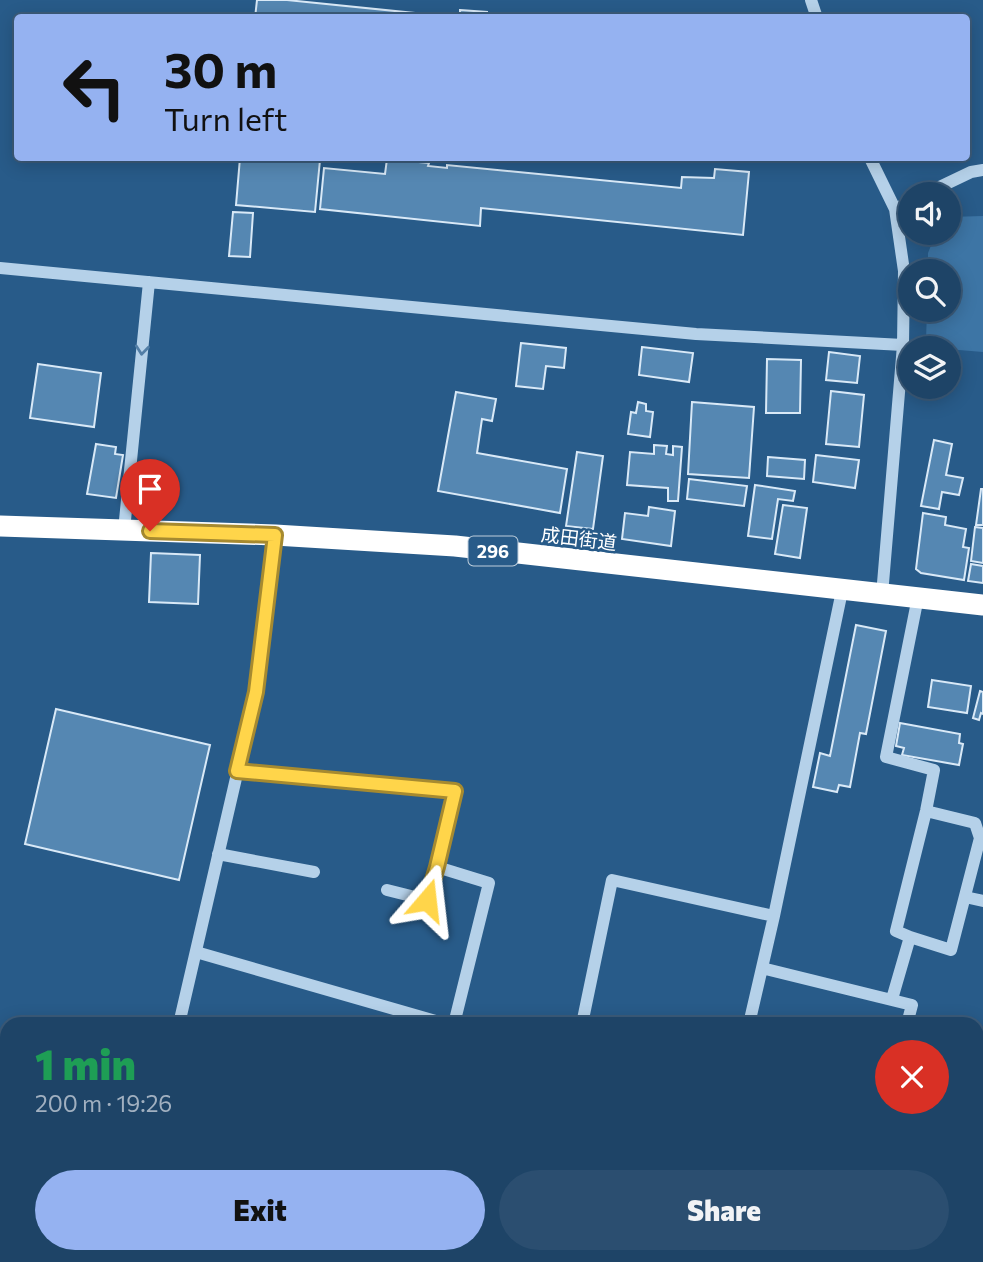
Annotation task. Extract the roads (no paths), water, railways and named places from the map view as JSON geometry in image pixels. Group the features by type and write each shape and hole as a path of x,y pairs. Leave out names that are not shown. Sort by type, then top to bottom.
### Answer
{"highway":[{"name":"成田街道","path":"0,526 275,535 455,546 983,606"}],"street":[{"path":"871,161 895,209 904,271 903,336"},
{"path":"950,182 971,172 983,170"},
{"path":"0,268 696,334 898,345"},
{"path":"124,530 149,282"},
{"path":"882,595 898,399"},
{"path":"181,1017 256,692 275,535"},
{"path":"751,1017 842,590"},
{"path":"918,597 886,757 934,770 896,931 951,950 980,838 975,823 926,811"},
{"path":"237,771 455,791 427,900 387,890"},
{"path":"218,854 314,873"},
{"path":"437,867 489,883 456,1017"},
{"path":"583,1017 611,880 774,916"},
{"path":"965,897 983,901"},
{"path":"892,999 910,937"},
{"path":"195,951 422,1017"},
{"path":"762,968 912,1004 909,1017"}]}
